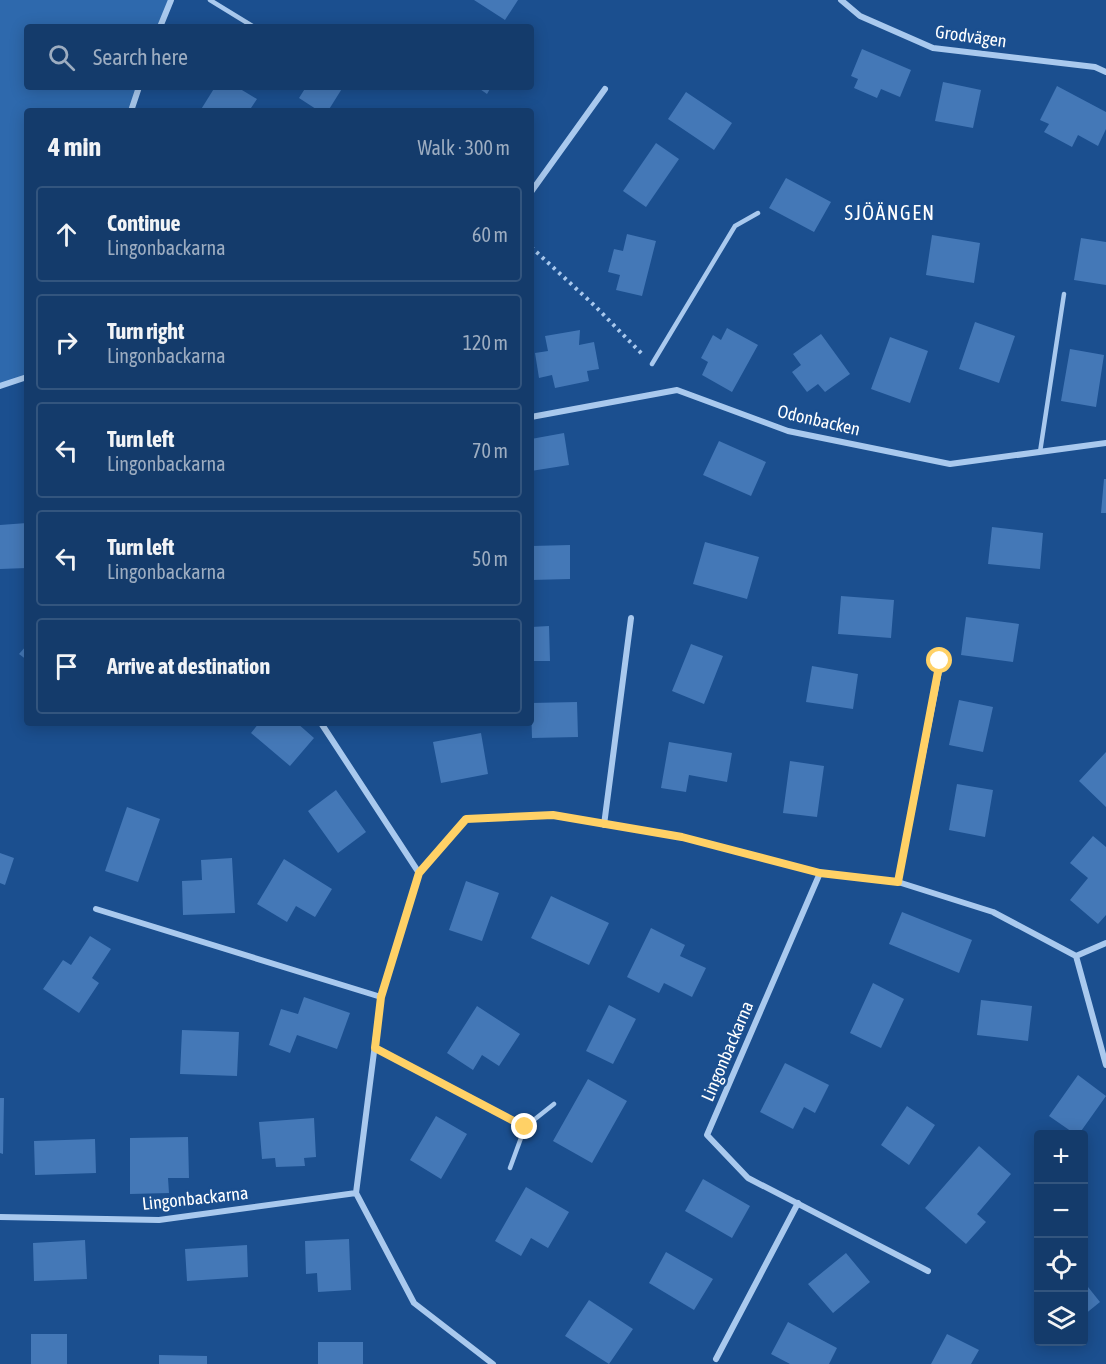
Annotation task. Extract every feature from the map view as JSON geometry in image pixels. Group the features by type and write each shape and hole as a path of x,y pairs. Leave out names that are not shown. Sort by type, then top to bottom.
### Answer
{"street":[{"path":"161,24 171,0"},
{"name":"Grodvägen","path":"841,0 860,16 933,48 1095,67 1106,72"},
{"path":"534,188 605,89"},
{"path":"132,108 138,90"},
{"path":"0,386 24,378"},
{"name":"Odonbacken","path":"534,416 677,390 788,431 950,464 1106,443"},
{"path":"604,825 632,618"},
{"path":"898,882 940,661"},
{"path":"323,726 419,873"},
{"path":"494,1364 414,1304 356,1193 381,997 419,873 466,819 553,815 682,837 820,873 898,882 993,912 1076,956 1106,1065"},
{"name":"Lingonbackarna","path":"820,873 707,1135 748,1178 928,1271"},
{"path":"96,909 381,997"},
{"path":"1076,956 1106,943"},
{"path":"375,1048 525,1127"},
{"name":"Lingonbackarna","path":"0,1217 159,1220 356,1193"},
{"path":"716,1359 798,1203"}],"lane":[{"path":"210,0 249,24"},
{"path":"652,364 735,226 758,213"},
{"path":"1040,452 1064,294"},
{"path":"510,1168 525,1127 554,1104"}],"path":[{"path":"534,251 595,306 652,364"}],"shaded area":[{"path":"0,0 171,0 161,24 24,24 24,90 138,90 132,108 24,108 24,378 0,383"}],"building":[{"path":"474,0 518,0 505,20"},
{"path":"862,49 911,70 900,97 881,89 877,98 854,88 858,79 851,76"},
{"path":"943,82 981,90 973,128 935,121"},
{"path":"1057,86 1106,112 1106,129 1098,146 1078,135 1072,147 1044,132 1049,124 1040,120"},
{"path":"213,90 242,90 257,99 251,108 202,108"},
{"path":"304,90 341,90 330,108 314,108 299,98"},
{"path":"686,92 732,123 714,150 668,119"},
{"path":"656,143 679,159 646,207 623,191"},
{"path":"786,178 831,202 814,232 769,208"},
{"path":"627,234 656,241 642,296 616,290 620,275 608,272 614,249 623,251"},
{"path":"932,235 980,243 974,283 926,275"},
{"path":"1081,238 1106,242 1106,285 1074,280"},
{"path":"975,322 1015,336 999,383 959,369"},
{"path":"727,328 758,345 732,392 702,375 708,362 701,358 713,335 721,340"},
{"path":"580,330 579,345 594,342 599,369 587,371 589,381 555,388 552,375 539,378 535,353 548,351 545,336"},
{"path":"821,334 850,374 825,392 818,384 807,392 792,372 801,365 793,354"},
{"path":"890,337 928,351 910,403 871,389"},
{"path":"1070,349 1104,355 1096,407 1061,401"},
{"path":"564,433 569,465 534,471 534,438"},
{"path":"719,441 766,462 751,496 703,475"},
{"path":"1104,479 1106,479 1106,513 1101,513"},
{"path":"24,523 24,568 0,569 0,525"},
{"path":"992,527 1043,533 1040,569 988,564"},
{"path":"705,542 759,557 747,599 693,584"},
{"path":"570,545 570,579 534,580 534,546"},
{"path":"841,596 894,600 891,638 838,634"},
{"path":"966,617 1019,624 1013,662 961,655"},
{"path":"549,626 550,661 534,661 534,627"},
{"path":"691,644 723,656 704,704 672,691"},
{"path":"24,648 24,658 19,654"},
{"path":"812,666 858,674 853,709 806,702"},
{"path":"959,700 993,707 983,752 949,745"},
{"path":"577,702 578,737 532,738 534,703"},
{"path":"257,726 300,726 314,738 290,766 251,733"},
{"path":"481,733 488,774 441,783 433,742"},
{"path":"669,742 732,753 727,782 689,775 686,792 661,788"},
{"path":"1106,752 1106,807 1079,781"},
{"path":"790,761 824,766 817,817 783,813"},
{"path":"957,784 993,790 985,837 949,830"},
{"path":"336,790 366,832 338,853 308,811"},
{"path":"127,807 160,819 138,882 105,871"},
{"path":"1093,836 1106,847 1106,915 1098,924 1070,900 1088,878 1070,863"},
{"path":"0,853 14,858 5,885 0,883"},
{"path":"232,858 235,913 183,915 182,881 202,880 201,860"},
{"path":"284,859 332,889 315,917 296,906 287,922 257,904"},
{"path":"466,881 499,893 482,941 449,930"},
{"path":"551,896 609,923 589,965 531,938"},
{"path":"902,912 972,940 959,973 889,944"},
{"path":"651,928 685,945 680,956 706,968 692,997 664,983 659,993 627,977"},
{"path":"90,936 111,949 92,978 99,983 79,1013 43,989 63,960 71,965"},
{"path":"873,983 904,999 881,1048 850,1033"},
{"path":"304,997 350,1013 337,1049 297,1035 290,1053 269,1045 281,1009 298,1014"},
{"path":"981,1000 1032,1006 1028,1041 977,1035"},
{"path":"609,1005 636,1019 613,1064 586,1051"},
{"path":"477,1006 520,1034 499,1066 482,1055 473,1070 447,1053"},
{"path":"182,1030 239,1032 237,1076 180,1074"},
{"path":"785,1063 829,1085 815,1113 804,1107 793,1129 760,1112"},
{"path":"1078,1075 1106,1096 1082,1130 1069,1130 1049,1116"},
{"path":"588,1079 627,1101 592,1163 553,1141"},
{"path":"0,1098 4,1098 3,1154 0,1153"},
{"path":"907,1106 935,1125 909,1165 881,1145"},
{"path":"436,1116 467,1134 441,1179 410,1160"},
{"path":"314,1118 316,1157 304,1158 305,1166 276,1167 275,1158 262,1159 259,1122"},
{"path":"188,1137 189,1178 168,1178 169,1193 130,1194 130,1138"},
{"path":"95,1139 96,1173 35,1175 34,1141"},
{"path":"979,1146 1011,1174 977,1214 986,1222 966,1244 925,1208"},
{"path":"703,1179 750,1206 732,1238 685,1211"},
{"path":"526,1187 569,1212 548,1248 531,1238 521,1256 495,1241"},
{"path":"349,1239 351,1290 318,1292 317,1273 306,1274 305,1241"},
{"path":"85,1240 87,1279 34,1281 33,1243"},
{"path":"247,1245 248,1277 187,1281 185,1249"},
{"path":"666,1252 713,1279 694,1310 649,1283"},
{"path":"846,1253 870,1282 833,1313 808,1284"},
{"path":"1088,1287 1100,1302 1088,1312"},
{"path":"589,1300 633,1329 609,1364 565,1336"},
{"path":"788,1322 837,1348 829,1364 790,1364 771,1354"},
{"path":"31,1334 67,1334 67,1364 31,1364"},
{"path":"947,1334 979,1350 971,1364 931,1364"},
{"path":"318,1342 363,1342 363,1364 318,1364"},
{"path":"159,1355 207,1356 207,1364 159,1364"}],"district":[{"name":"SJÖÄNGEN","path":"890,212"}],"route":[{"path":"525,1127 375,1048 381,997 419,873 466,819 553,815 682,837 820,873 898,882 940,661"}]}
